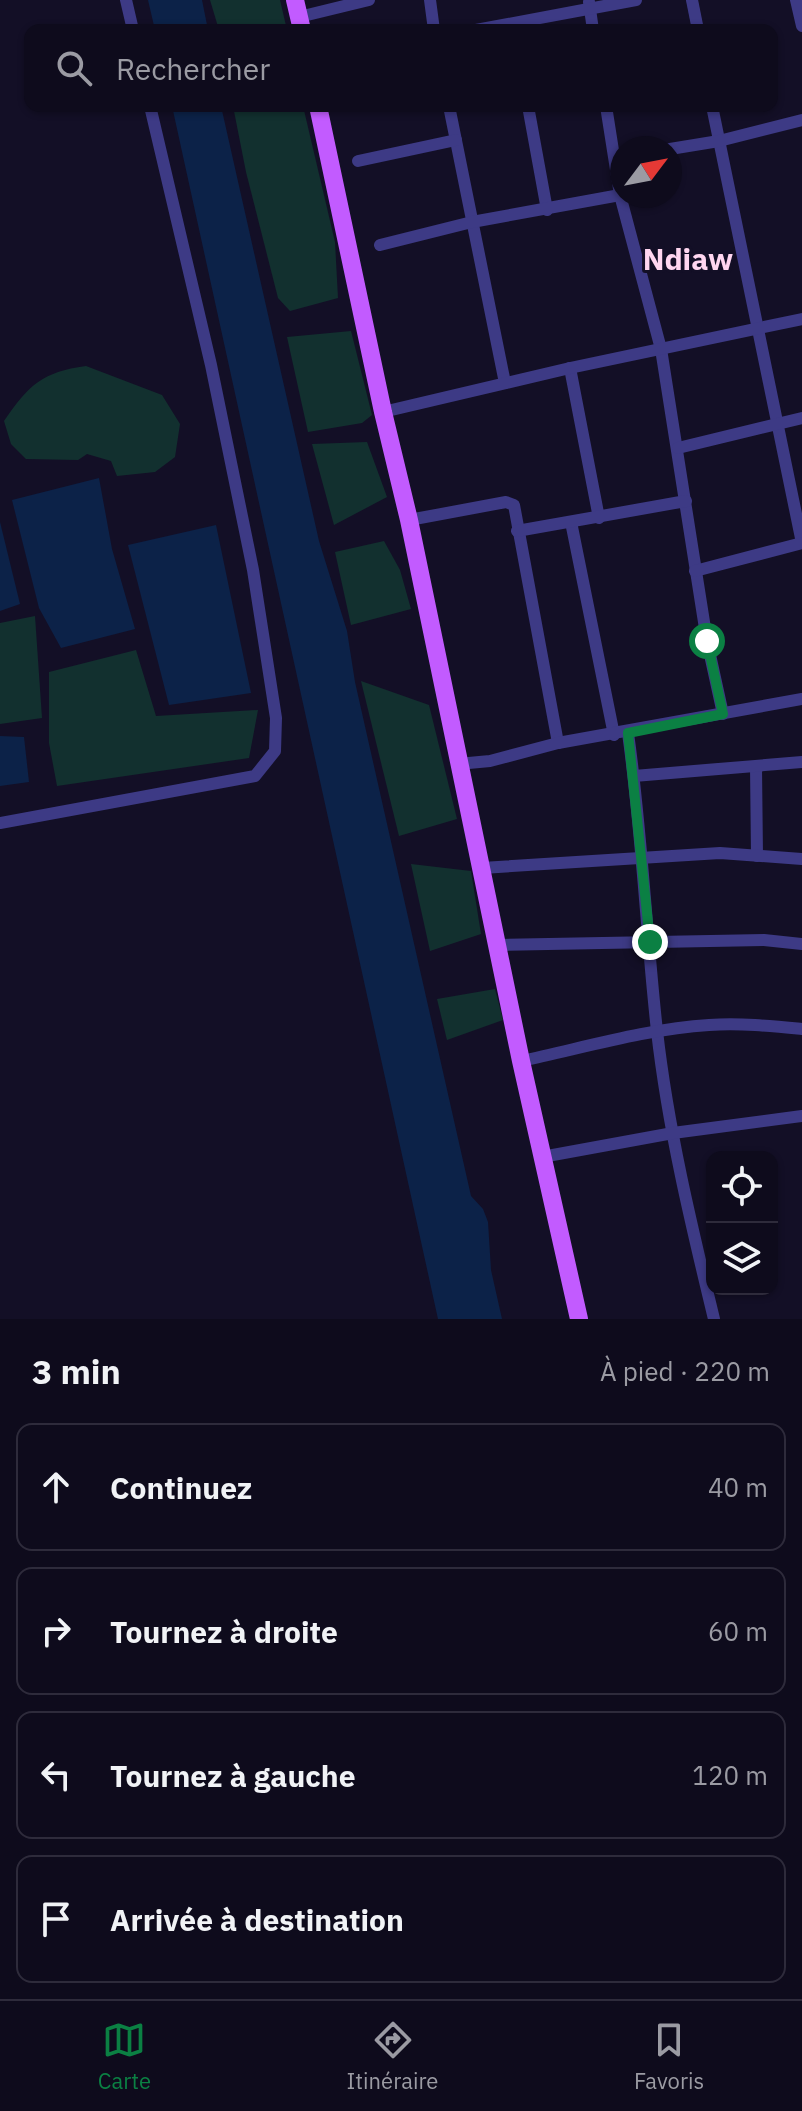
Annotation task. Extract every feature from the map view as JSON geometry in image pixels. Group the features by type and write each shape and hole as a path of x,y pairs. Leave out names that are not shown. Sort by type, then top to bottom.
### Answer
{"main road":[{"path":"319,112 409,520 521,1061 579,1319"}],"street":[{"path":"126,0 132,24"},
{"path":"298,16 369,0"},
{"path":"430,0 433,24"},
{"path":"520,24 589,4 636,0"},
{"path":"692,0 697,24"},
{"path":"796,0 802,26"},
{"path":"589,4 592,24"},
{"path":"0,823 255,776 275,751 276,718 253,570 211,365 151,112"},
{"path":"450,112 505,383"},
{"path":"529,112 547,210"},
{"path":"608,112 614,136"},
{"path":"695,571 802,543 713,112"},
{"path":"682,147 802,120"},
{"path":"358,161 456,140"},
{"path":"380,245 472,222 610,197"},
{"path":"623,208 661,349 695,571 723,714"},
{"path":"383,412 570,368 757,331 802,319"},
{"path":"570,368 599,518"},
{"path":"678,448 802,418"},
{"path":"517,531 686,501"},
{"path":"409,520 512,503 516,509 517,531 558,743"},
{"path":"571,522 614,735"},
{"path":"458,764 490,761 558,743 628,733 802,699"},
{"path":"628,733 657,1032 673,1133 714,1319"},
{"path":"634,776 802,762"},
{"path":"756,767 757,856"},
{"path":"482,868 720,853 802,859"},
{"path":"497,945 764,940 802,944"},
{"path":"521,1061 657,1032 707,1025 752,1024 802,1029"},
{"path":"542,1157 673,1133 802,1116"}],"green space":[{"path":"210,0 280,0 286,24 217,24"},
{"path":"234,112 304,112 335,242 338,298 290,311 278,298"},
{"path":"351,331 372,415 362,423 308,432 287,337"},
{"path":"86,366 162,395 180,424 175,457 155,472 117,476 111,461 87,454 78,460 26,459 11,444 4,421 29,389 58,372"},
{"path":"367,442 387,497 334,525 312,444"},
{"path":"384,541 400,570 411,609 351,625 335,552"},
{"path":"35,616 42,718 0,724 0,623"},
{"path":"136,650 156,716 258,710 249,758 57,786 49,743 49,672"},
{"path":"361,681 429,705 457,819 399,836"},
{"path":"411,864 471,871 481,934 430,951"},
{"path":"495,989 503,1020 447,1040 437,999"}],"water":[{"path":"148,0 202,0 207,24 154,24"},
{"path":"173,112 222,112 319,541 347,631 355,682 471,1196 483,1209 488,1222 491,1270 502,1319 438,1319"},
{"path":"99,478 112,549 135,629 61,648 39,608 12,500"},
{"path":"0,522 20,604 0,611"},
{"path":"216,525 251,693 169,705 128,545"},
{"path":"0,736 24,737 29,782 0,786"}],"district":[{"name":"Ndiaw","path":"688,258"}],"route":[{"path":"650,942 628,733 723,714 707,641"}]}
